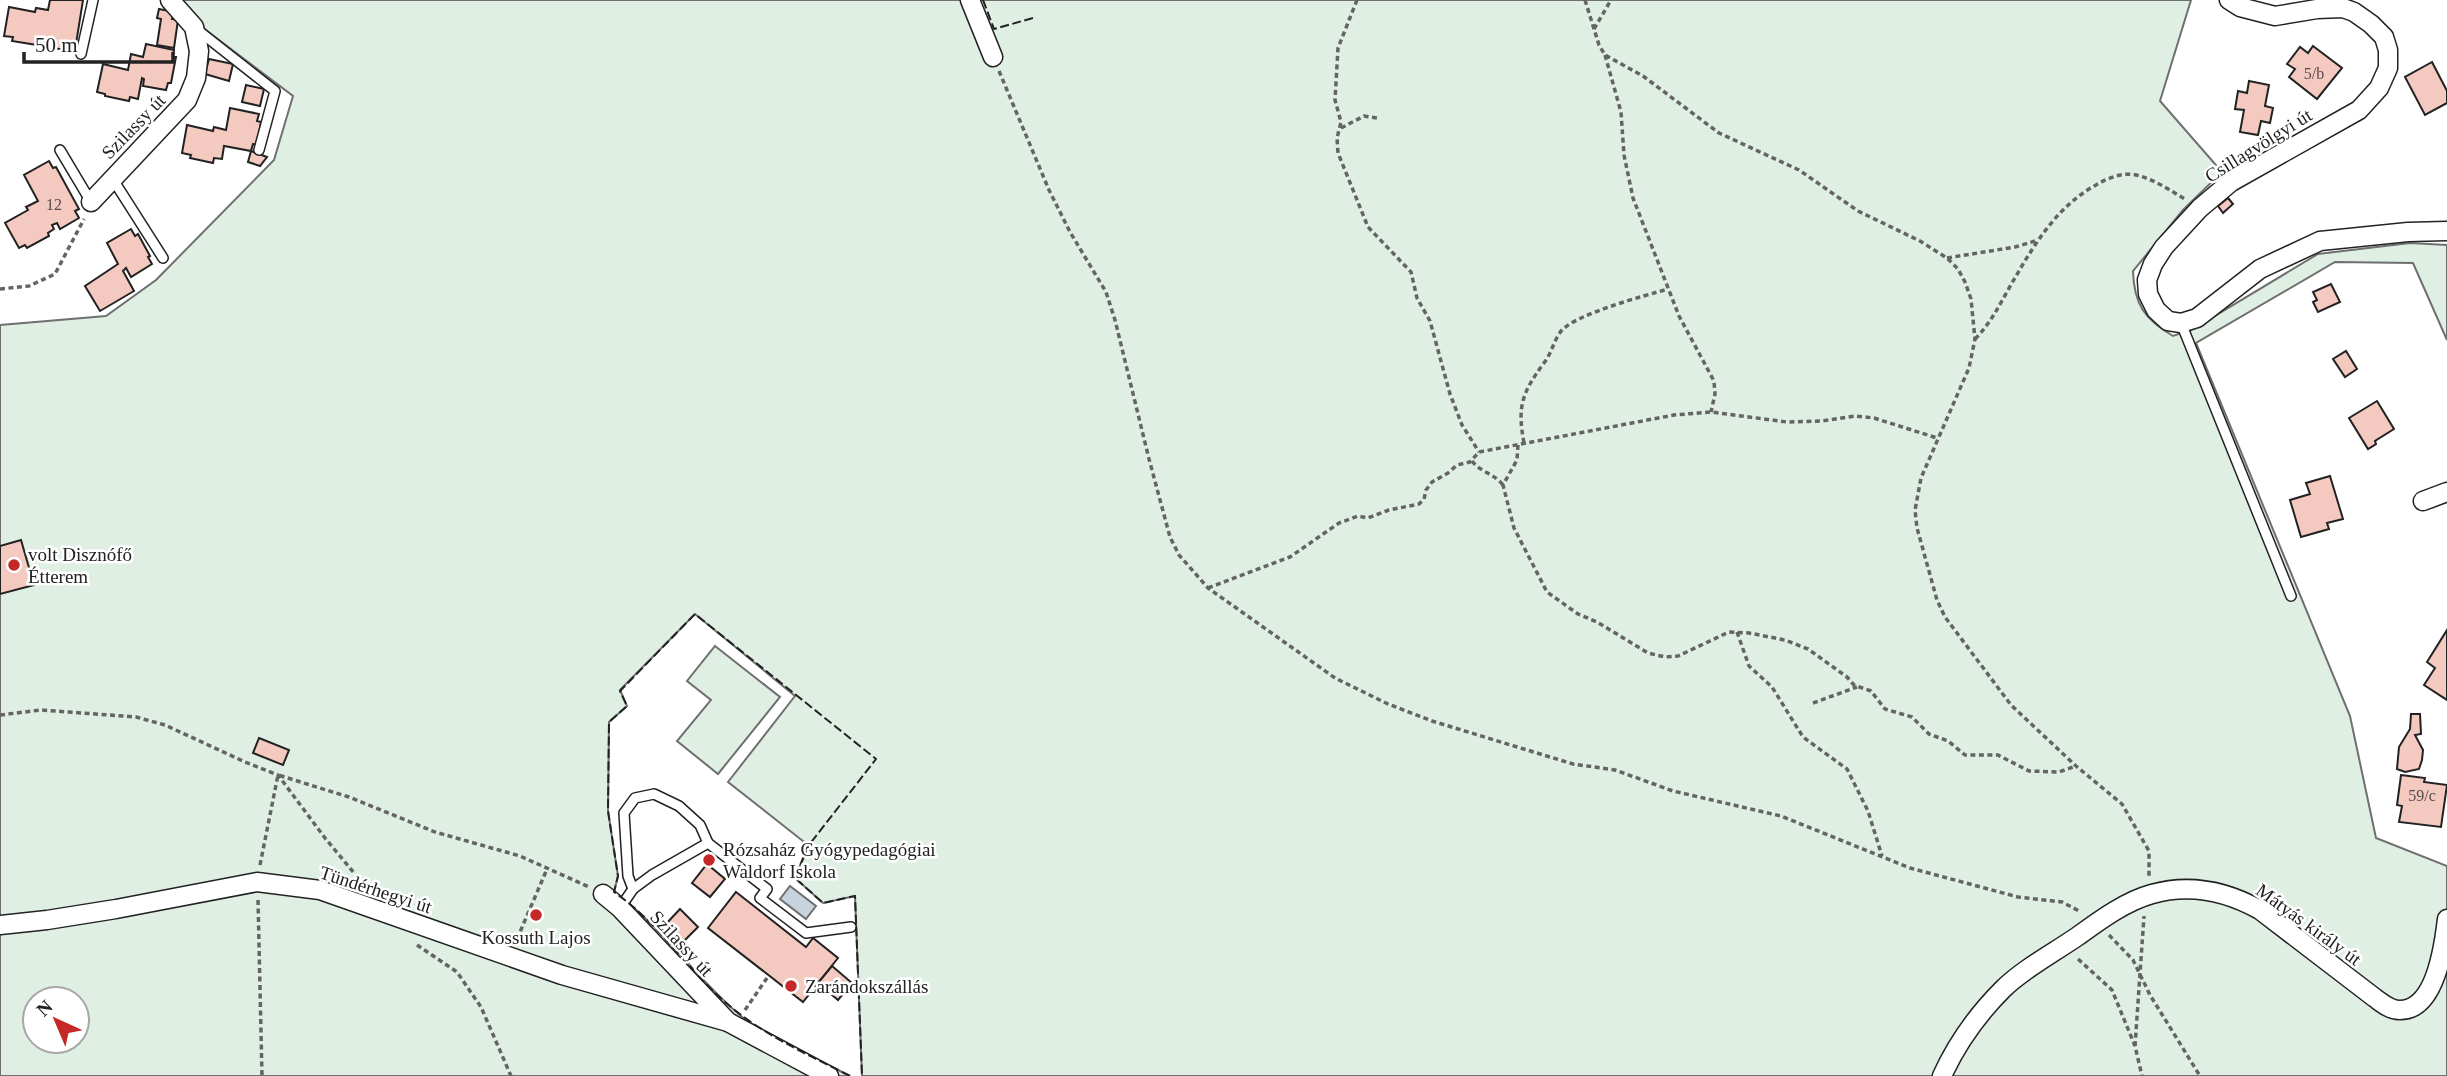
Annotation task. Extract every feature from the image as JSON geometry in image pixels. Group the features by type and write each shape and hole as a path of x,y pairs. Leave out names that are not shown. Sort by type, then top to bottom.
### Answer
{"street":[{"path":"170,0 194,27"},
{"path":"970,0 993,57"},
{"name":"Csillagvölgyi út","path":"2181,324 2168,321 2157,310 2148,294 2147,280 2164,247 2200,208 2231,182 2359,110 2379,88 2388,68 2388,50 2384,37 2354,12 2343,8 2317,9 2275,16 2240,7 2229,0"},
{"name":"Szilassy út","path":"91,202 187,100 196,78 200,51 194,27"},
{"path":"2181,324 2197,318 2260,269 2320,241 2447,231"},
{"path":"2423,501 2447,492"},
{"name":"Tündérhegyi út","path":"0,925 116,909 257,882 320,890 562,975 730,1024"},
{"name":"Mátyás király út","path":"1942,1076 1952,1054 1971,1026 2005,987 2095,923 2147,895 2173,890 2211,890 2243,900 2375,998 2400,1010 2418,1003 2435,977 2447,919"},
{"name":"Szilassy út","path":"603,894 620,908 730,1024"},
{"path":"730,1024 829,1076"}],"lane":[{"path":"81,54 93,0"},
{"path":"194,27 275,91 259,150"},
{"path":"60,150 91,202"},
{"path":"112,178 163,258"},
{"path":"2181,324 2291,596"},
{"path":"633,889 628,876 624,813 635,798 654,794 679,806 700,825 708,843 767,889 760,898 806,933 851,927"},
{"path":"620,908 633,889 708,843"}],"path":[{"path":"1357,0 1338,48 1335,90 1341,128 1337,138 1338,153 1364,220 1372,232 1404,261 1411,272 1417,298 1430,321 1450,394 1462,425 1479,452"},
{"path":"1585,0 1605,55 1621,113 1624,155 1633,198 1679,316 1714,381 1716,394 1711,412"},
{"path":"1594,29 1611,0"},
{"path":"1605,55 1643,76 1719,132 1799,170 1858,211 1905,232 1947,258 1958,269 1965,282 1971,299 1975,339 1969,368 1921,478 1915,510 1917,528 1937,600 1945,617 2011,705 2076,766 2122,804 2146,843 2151,860 2135,1046"},
{"path":"993,57 1049,190 1070,232 1106,292 1170,537 1179,555 1208,588 1335,678 1388,705 1573,764 1615,770 1673,791 1781,816 1927,873 2018,897 2062,902 2079,910 2125,950 2200,1076"},
{"path":"1341,128 1364,116 1377,118"},
{"path":"1975,339 1989,323 2036,240 2067,205 2087,189 2119,175 2144,177 2200,208"},
{"path":"0,289 29,286 55,274 91,202"},
{"path":"1947,258 2015,247 2036,240"},
{"path":"1524,443 1520,421 1525,391 1546,361 1562,331 1604,309 1669,289"},
{"path":"1208,588 1290,557 1339,523 1358,516 1368,518 1419,504 1432,482 1457,465 1472,461 1479,452 1674,415 1711,412 1787,422 1855,416 1874,418 1937,438"},
{"path":"1503,485 1517,460 1518,444"},
{"path":"1472,461 1503,485 1514,528 1545,590 1578,614 1597,622 1636,647 1665,657 1678,656 1721,634 1737,632 1785,640 1799,645 1847,677 1857,687 1871,691 1885,709 1912,717 1929,734 1948,741 1965,755 1998,755 2029,771 2059,772 2076,766"},
{"path":"1737,632 1749,666 1772,687 1803,737 1847,769 1868,811 1882,856"},
{"path":"1813,703 1857,687"},
{"path":"0,715 41,710 136,717 165,725 278,775 349,797 435,832 520,856 603,894"},
{"path":"262,1076 261,949 257,882 278,775"},
{"path":"278,775 366,887"},
{"path":"509,957 548,869"},
{"path":"2064,946 2112,990 2135,1046 2142,1076"},
{"path":"457,972 481,1007 511,1076"},
{"path":"730,1024 767,978"}],"green space":[{"path":"171,0 2191,0 2160,101 2222,172 2183,210 2133,271 2138,302 2148,317 2173,336 2193,329 2318,254 2410,243 2447,245 2447,340 2413,263 2335,262 2196,343 2350,716 2376,838 2447,866 2447,1076 862,1076 855,896 823,903 795,878 808,845 728,782 795,696 695,614 620,690 627,706 609,722 608,811 618,876 614,892 648,921 741,1016 780,1041 850,1076 0,1076 0,325 106,316 156,280 274,160 293,96 198,24"},
{"path":"715,646 780,697 718,774 677,741 711,700 687,681"}],"shaded area":[{"path":"790,886 816,906 806,919 780,899"}],"building":[{"path":"50,0 83,0 76,44 73,43 71,51 48,47 50,40 37,42 37,45 12,41 13,37 4,36 9,7 35,12 36,8 48,10"},
{"path":"159,9 174,12 172,19 178,20 174,48 157,45 161,19 157,18"},
{"path":"146,44 174,50 173,57 176,57 171,83 168,83 166,90 143,86 142,78 138,99 130,97 129,101 97,92 103,64 128,70 131,54 143,57"},
{"path":"2313,46 2342,68 2317,99 2289,77 2295,69 2287,64 2300,47 2308,53"},
{"path":"209,59 233,64 229,81 205,74"},
{"path":"2432,62 2447,91 2447,103 2425,115 2405,77"},
{"path":"2249,81 2269,85 2265,106 2273,108 2270,123 2261,121 2258,135 2240,132 2244,110 2235,109 2238,91 2247,93"},
{"path":"246,85 264,89 260,106 242,102"},
{"path":"230,108 259,114 257,121 261,122 257,145 253,144 251,151 224,146 222,159 214,158 213,163 190,158 191,155 182,153 187,125 213,131 214,127 226,130"},
{"path":"251,151 267,157 260,166 248,162"},
{"path":"49,161 53,168 56,167 79,209 75,211 79,218 60,229 57,223 52,225 54,229 48,233 49,236 27,248 25,245 19,248 5,223 38,201 24,175"},
{"path":"2228,198 2233,204 2223,213 2218,206"},
{"path":"131,229 135,236 138,234 152,264 131,277 126,268 123,271 134,291 100,311 85,286 118,264 107,243"},
{"path":"2331,284 2340,302 2318,312 2313,302 2317,300 2313,292"},
{"path":"2346,351 2357,369 2345,377 2333,359"},
{"path":"2377,401 2394,429 2368,449 2349,418"},
{"path":"2330,476 2343,519 2327,523 2329,529 2301,537 2290,500 2310,494 2306,483"},
{"name":"volt Disznófő Étterem","path":"21,540 34,585 0,594 0,546"},
{"path":"2447,630 2447,700 2424,685 2435,668 2427,662"},
{"path":"2411,714 2420,714 2421,734 2415,735 2423,750 2422,760 2419,769 2405,772 2397,769 2399,747 2410,729"},
{"path":"259,738 289,750 283,765 253,753"},
{"path":"2401,775 2425,778 2424,782 2447,785 2441,827 2399,822 2402,806 2397,805"},
{"path":"707,864 725,879 710,897 692,883"},
{"path":"736,892 806,947 813,938 838,958 803,1002 708,928"},
{"path":"680,909 698,927 682,943 664,926"},
{"path":"832,966 852,983 838,1000 818,983"}],"fence":[{"path":"983,0 994,29 1033,18"},
{"path":"850,1076 778,1039 729,1005 654,926 614,892 618,876 608,811 609,722 627,706 620,691 695,614 876,759 809,845 795,878 823,903 855,896 862,1076"}],"place":[{"name":"volt Disznófő Étterem","path":"14,565"},
{"name":"Rózsaház Gyógypedagógiai Waldorf Iskola","path":"709,860"},
{"name":"Kossuth Lajos","path":"536,915"},
{"name":"Zarándokszállás","path":"791,986"}]}
